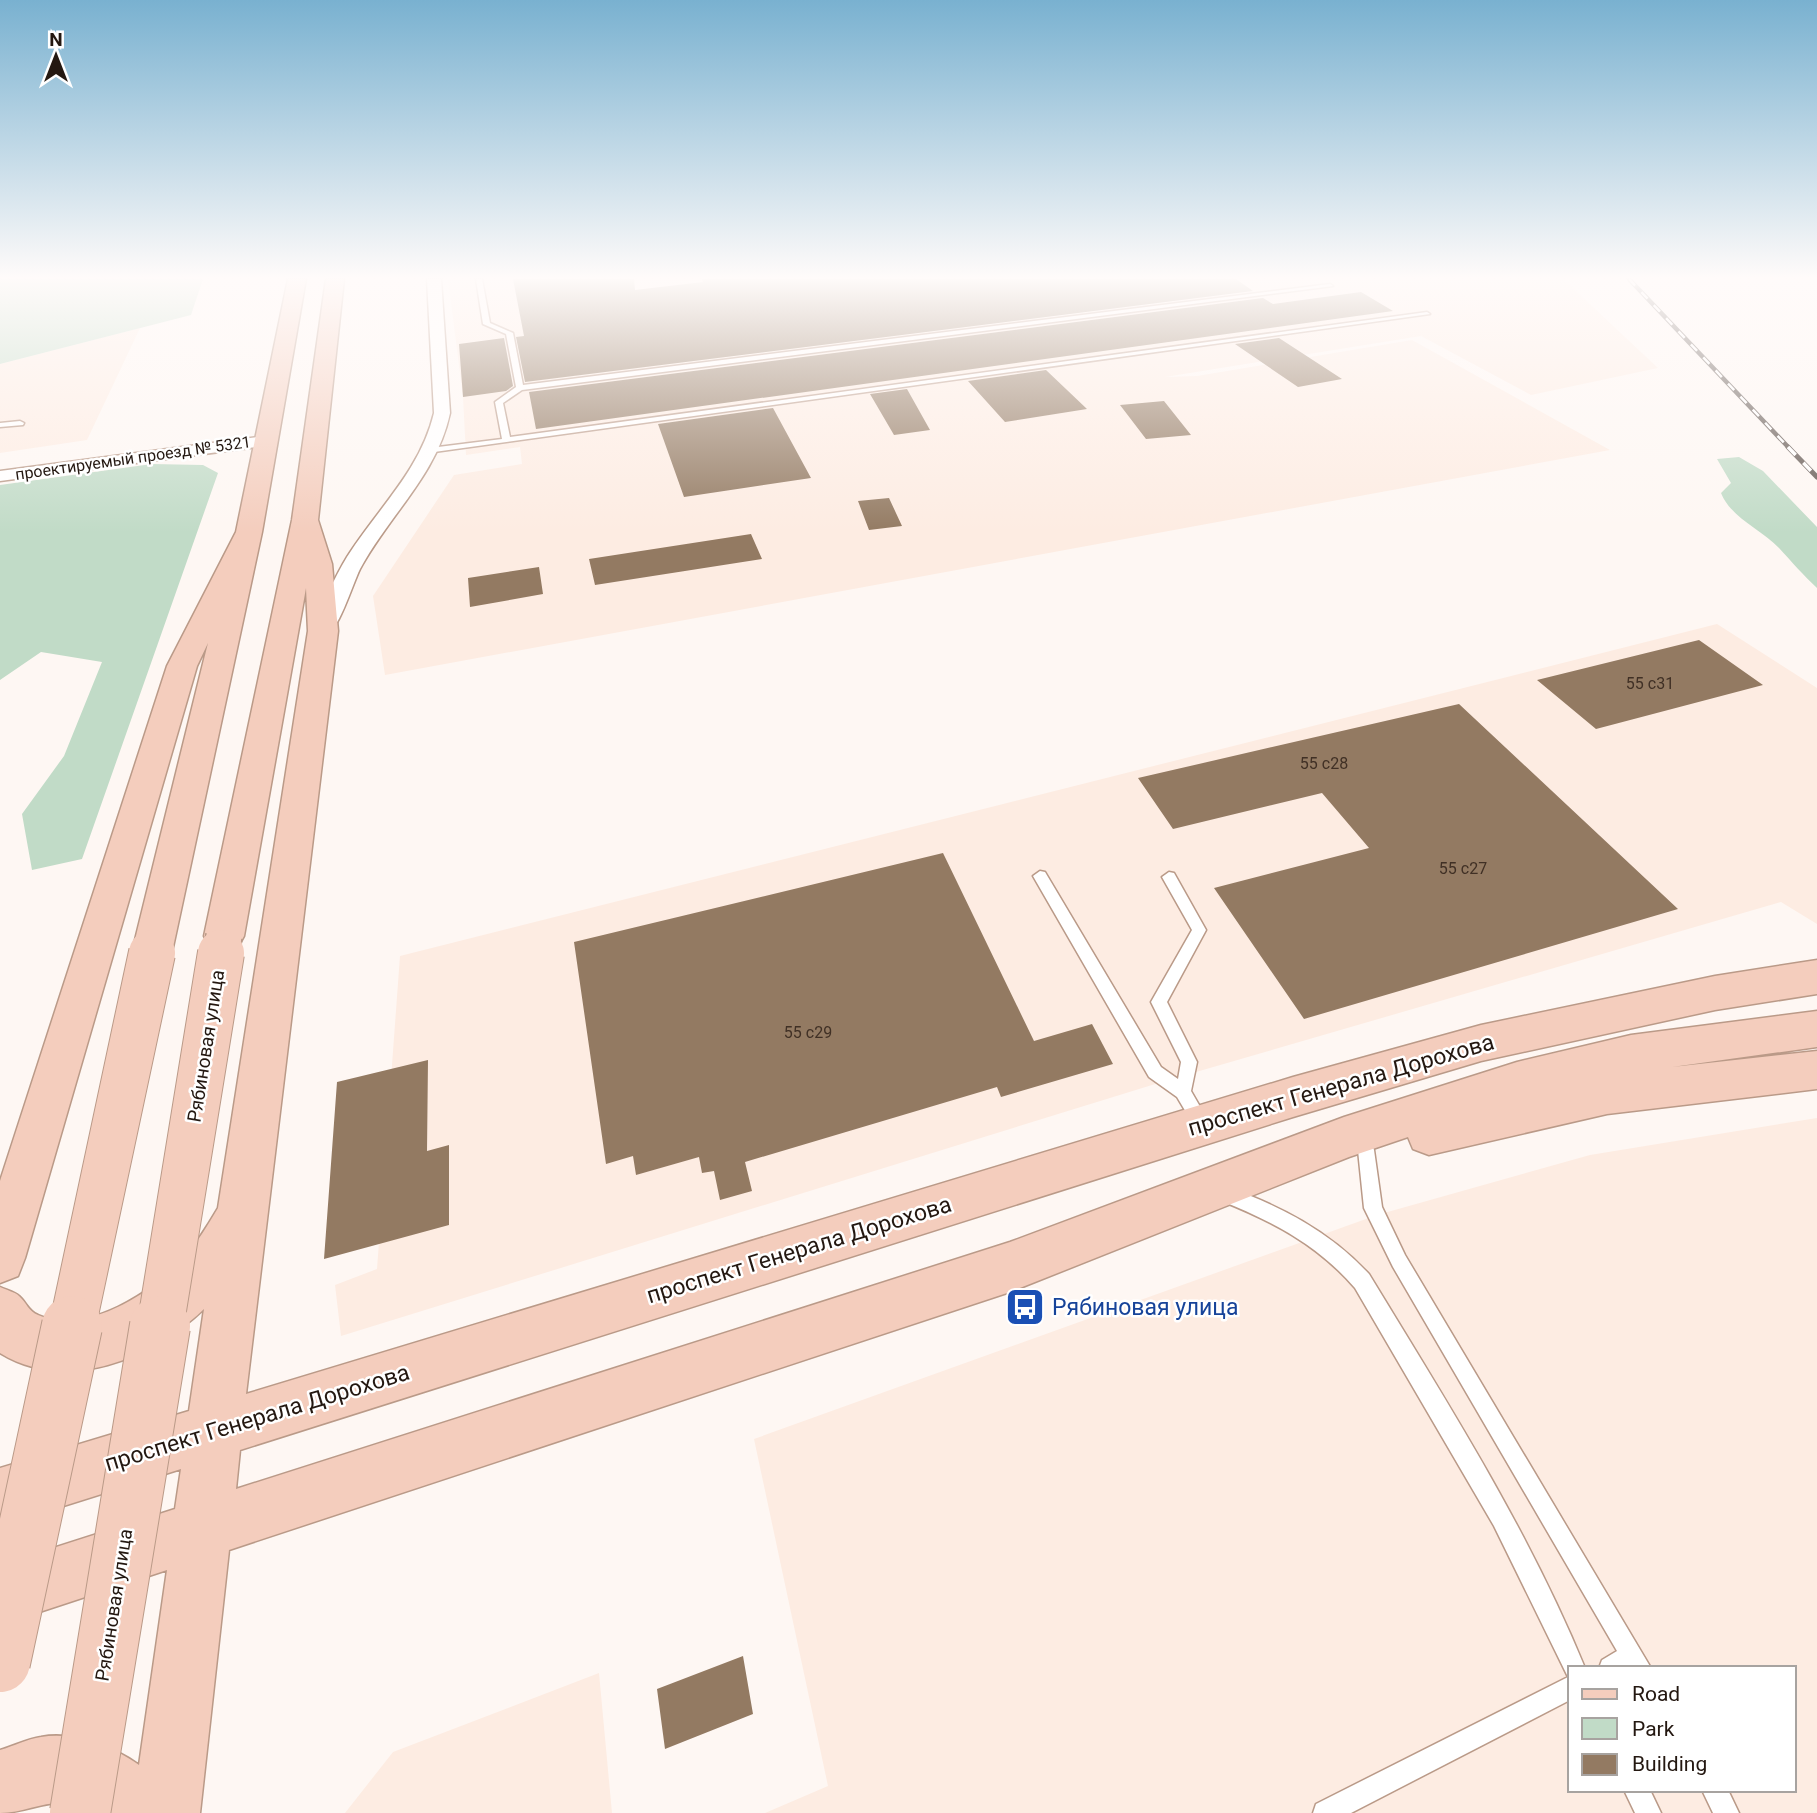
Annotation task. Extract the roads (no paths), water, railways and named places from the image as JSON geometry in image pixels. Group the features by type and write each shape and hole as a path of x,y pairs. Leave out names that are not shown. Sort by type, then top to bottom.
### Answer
{"main road":[{"path":"0,1662 152,952 248,531 281,364"},
{"name":"Рябиновая улица","path":"80,1813 224,936 305,520 324,364"},
{"path":"166,1813 243,1203 323,631 318,564 305,520"},
{"path":"0,1258 183,666 248,531"},
{"name":"проспект Генерала Дорохова","path":"0,1497 214,1432 1193,1109 1714,993 1817,977"},
{"name":"проспект Генерала Дорохова","path":"1602,1017 1817,1002"},
{"path":"0,1595 1010,1267 1344,1138 1517,1080 1631,1054 1815,1062"},
{"path":"1144,1215 1366,1150 1494,1117 1608,1094 1815,1062"},
{"path":"0,1313 20,1336 58,1346 105,1340 154,1317 197,1283 228,1243 243,1203"},
{"path":"0,1784 44,1770 91,1773 127,1797 136,1813"}],"street":[{"path":"323,631 338,592 357,557 430,451 440,428 442,413 439,364"},
{"name":"проектируемый проезд № 5321","path":"0,476 266,441"}],"lane":[{"path":"515,364 520,388"},
{"path":"506,440 499,402 520,388 714,364"},
{"path":"430,451 1064,364"},
{"path":"0,425 20,423"},
{"path":"1040,876 1155,1072 1193,1109"},
{"path":"1169,877 1199,930 1158,1002 1189,1062 1193,1109"},
{"path":"1366,1150 1373,1208 1399,1261 1636,1662 1619,1666"},
{"path":"1220,1193 1256,1205 1315,1236 1341,1255 1362,1280 1506,1522 1548,1605 1573,1666"},
{"path":"1325,1813 1568,1689"},
{"path":"1637,1792 1649,1813"},
{"path":"1715,1792 1727,1813"}],"railway":[{"path":"1709,364 1790,449"},
{"path":"1788,447 1817,477"}],"place":[{"name":"Рябиновая улица","path":"1025,1307"}]}
